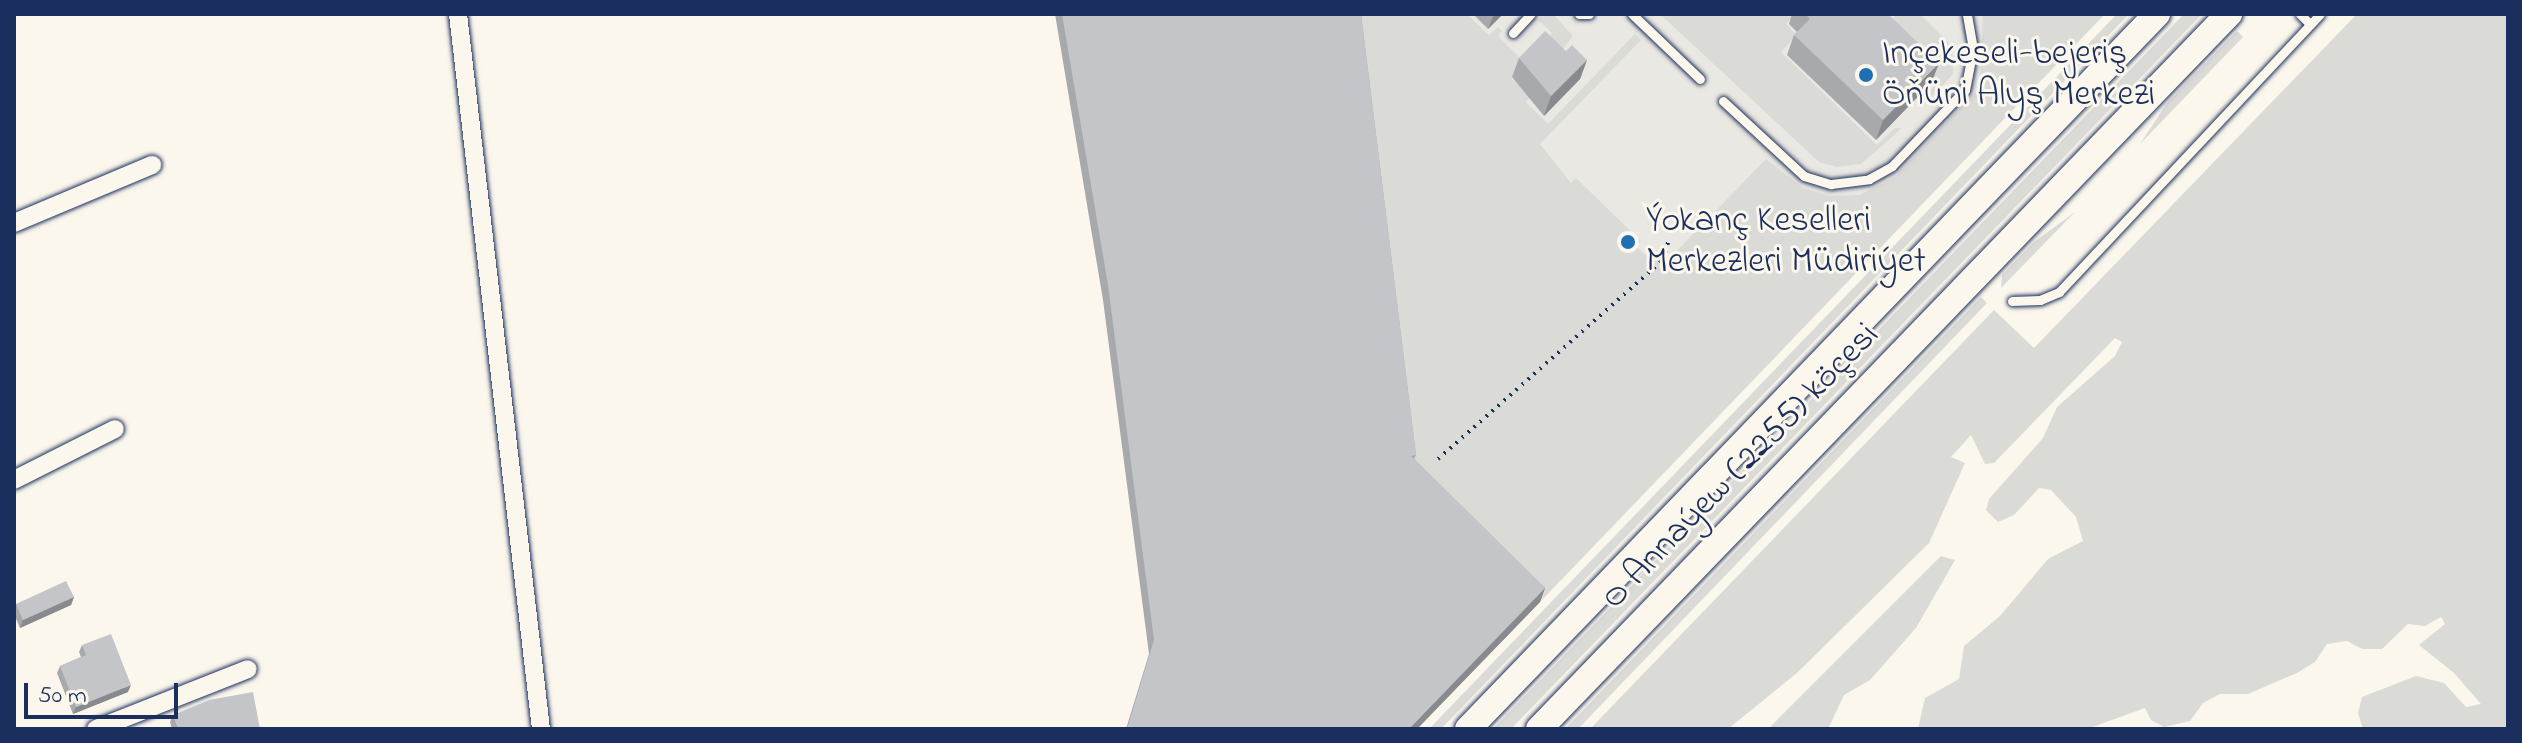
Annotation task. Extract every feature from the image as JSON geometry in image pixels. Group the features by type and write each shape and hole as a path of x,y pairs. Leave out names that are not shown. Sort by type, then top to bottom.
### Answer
{"main road":[{"name":"O Annaýew (2255) köçesi","path":"1468,729 2157,14"},
{"name":"O Annaýew (2255) köçesi","path":"1539,729 2229,14"}],"street":[{"path":"458,14 541,729"},
{"path":"14,223 152,165"},
{"path":"14,480 115,429"},
{"path":"96,729 248,669"}],"lane":[{"path":"1513,33 1531,14"},
{"path":"1579,14 1589,14"},
{"path":"1632,14 1700,79"},
{"path":"1723,101 1804,176 1831,184 1869,179 1892,166 1965,90 1973,58 1967,14"},
{"path":"2300,14 2310,24"},
{"path":"2012,301 2040,300 2059,292 2320,14"}],"path":[{"path":"1438,459 1663,260 1669,239"}],"shaded area":[{"name":"Ýokanç Keselleri Merkezleri Müdiriýet","path":"1354,14 1467,14 1489,35 1498,27 1502,31 1498,36 1525,63 1511,78 1531,96 1526,102 1548,124 1635,34 1641,40 1540,144 1571,183 1576,178 1641,241 1637,247 1653,262 1658,257 1665,263 1766,159 1803,188 1830,196 1860,195 1895,177 1980,87 1983,14 2105,14 1540,602 1411,476"},
{"name":"Ýokanç Keselleri Merkezleri Müdiriýet","path":"1363,14 2086,14 1536,582 1420,471"},
{"path":"1544,14 1553,14 1573,36 1554,61 1539,47 1552,33 1538,20"},
{"path":"1660,14 1795,14 1786,24 1797,35 1781,52 1877,145 1895,128 1902,128 1861,164 1837,167 1819,162"},
{"path":"1897,14 1920,14 1952,46 1953,74 1924,105 1920,101 1938,82 1883,29"},
{"path":"2117,14 2129,14 1441,729 1429,729"},
{"path":"2184,14 2202,14 1511,729 1493,729"},
{"path":"2357,14 2508,14 2508,729 2363,729 2358,713 2362,697 2416,676 2444,683 2466,707 2481,704 2454,673 2419,645 2445,624 2441,617 2425,626 2408,624 2382,649 2362,649 2347,641 2327,644 2315,662 2297,673 2248,694 2220,694 2203,703 2190,721 2164,727 2151,720 2145,708 2087,729 1918,729 1925,698 1959,679 1964,646 2000,616 2048,559 2083,541 2076,517 2051,490 2039,488 2014,515 1998,522 1986,510 1989,499 2043,438 2057,407 2115,356 2122,342 2115,338 1994,463 1985,464 1971,435 1951,457 1965,463 1929,543 1798,672 1728,729 1590,729 1994,310 2034,348"},
{"path":"2237,31 2243,37 2140,144 2167,103"},
{"path":"2075,212 2001,288 2002,275 2034,242"},
{"path":"1981,297 1987,303 1578,729 1565,729"},
{"path":"1941,556 1955,560 1916,628 1870,680 1844,695 1828,729 1768,729"}],"building":[{"path":"1062,14 1361,14 1416,455 1411,456 1545,588 1409,729 1127,729 1154,640 1108,285"},
{"name":"Inçekeseli-bejeriş Öňüni Alyş Merkezi","path":"1805,14 1888,14 1939,63 1883,120 1794,35 1810,19"},
{"path":"1545,31 1566,51 1572,45 1587,60 1551,96 1519,58"},
{"path":"66,581 74,597 23,620 16,604"},
{"path":"111,634 131,685 76,707 60,666 86,655 82,645"},
{"path":"253,692 260,729 178,729 173,715 209,700"}],"place":[{"name":"Inçekeseli-bejeriş Öňüni Alyş Merkezi","path":"1866,75"},
{"name":"Ýokanç Keselleri Merkezleri Müdiriýet","path":"1628,242"}]}
